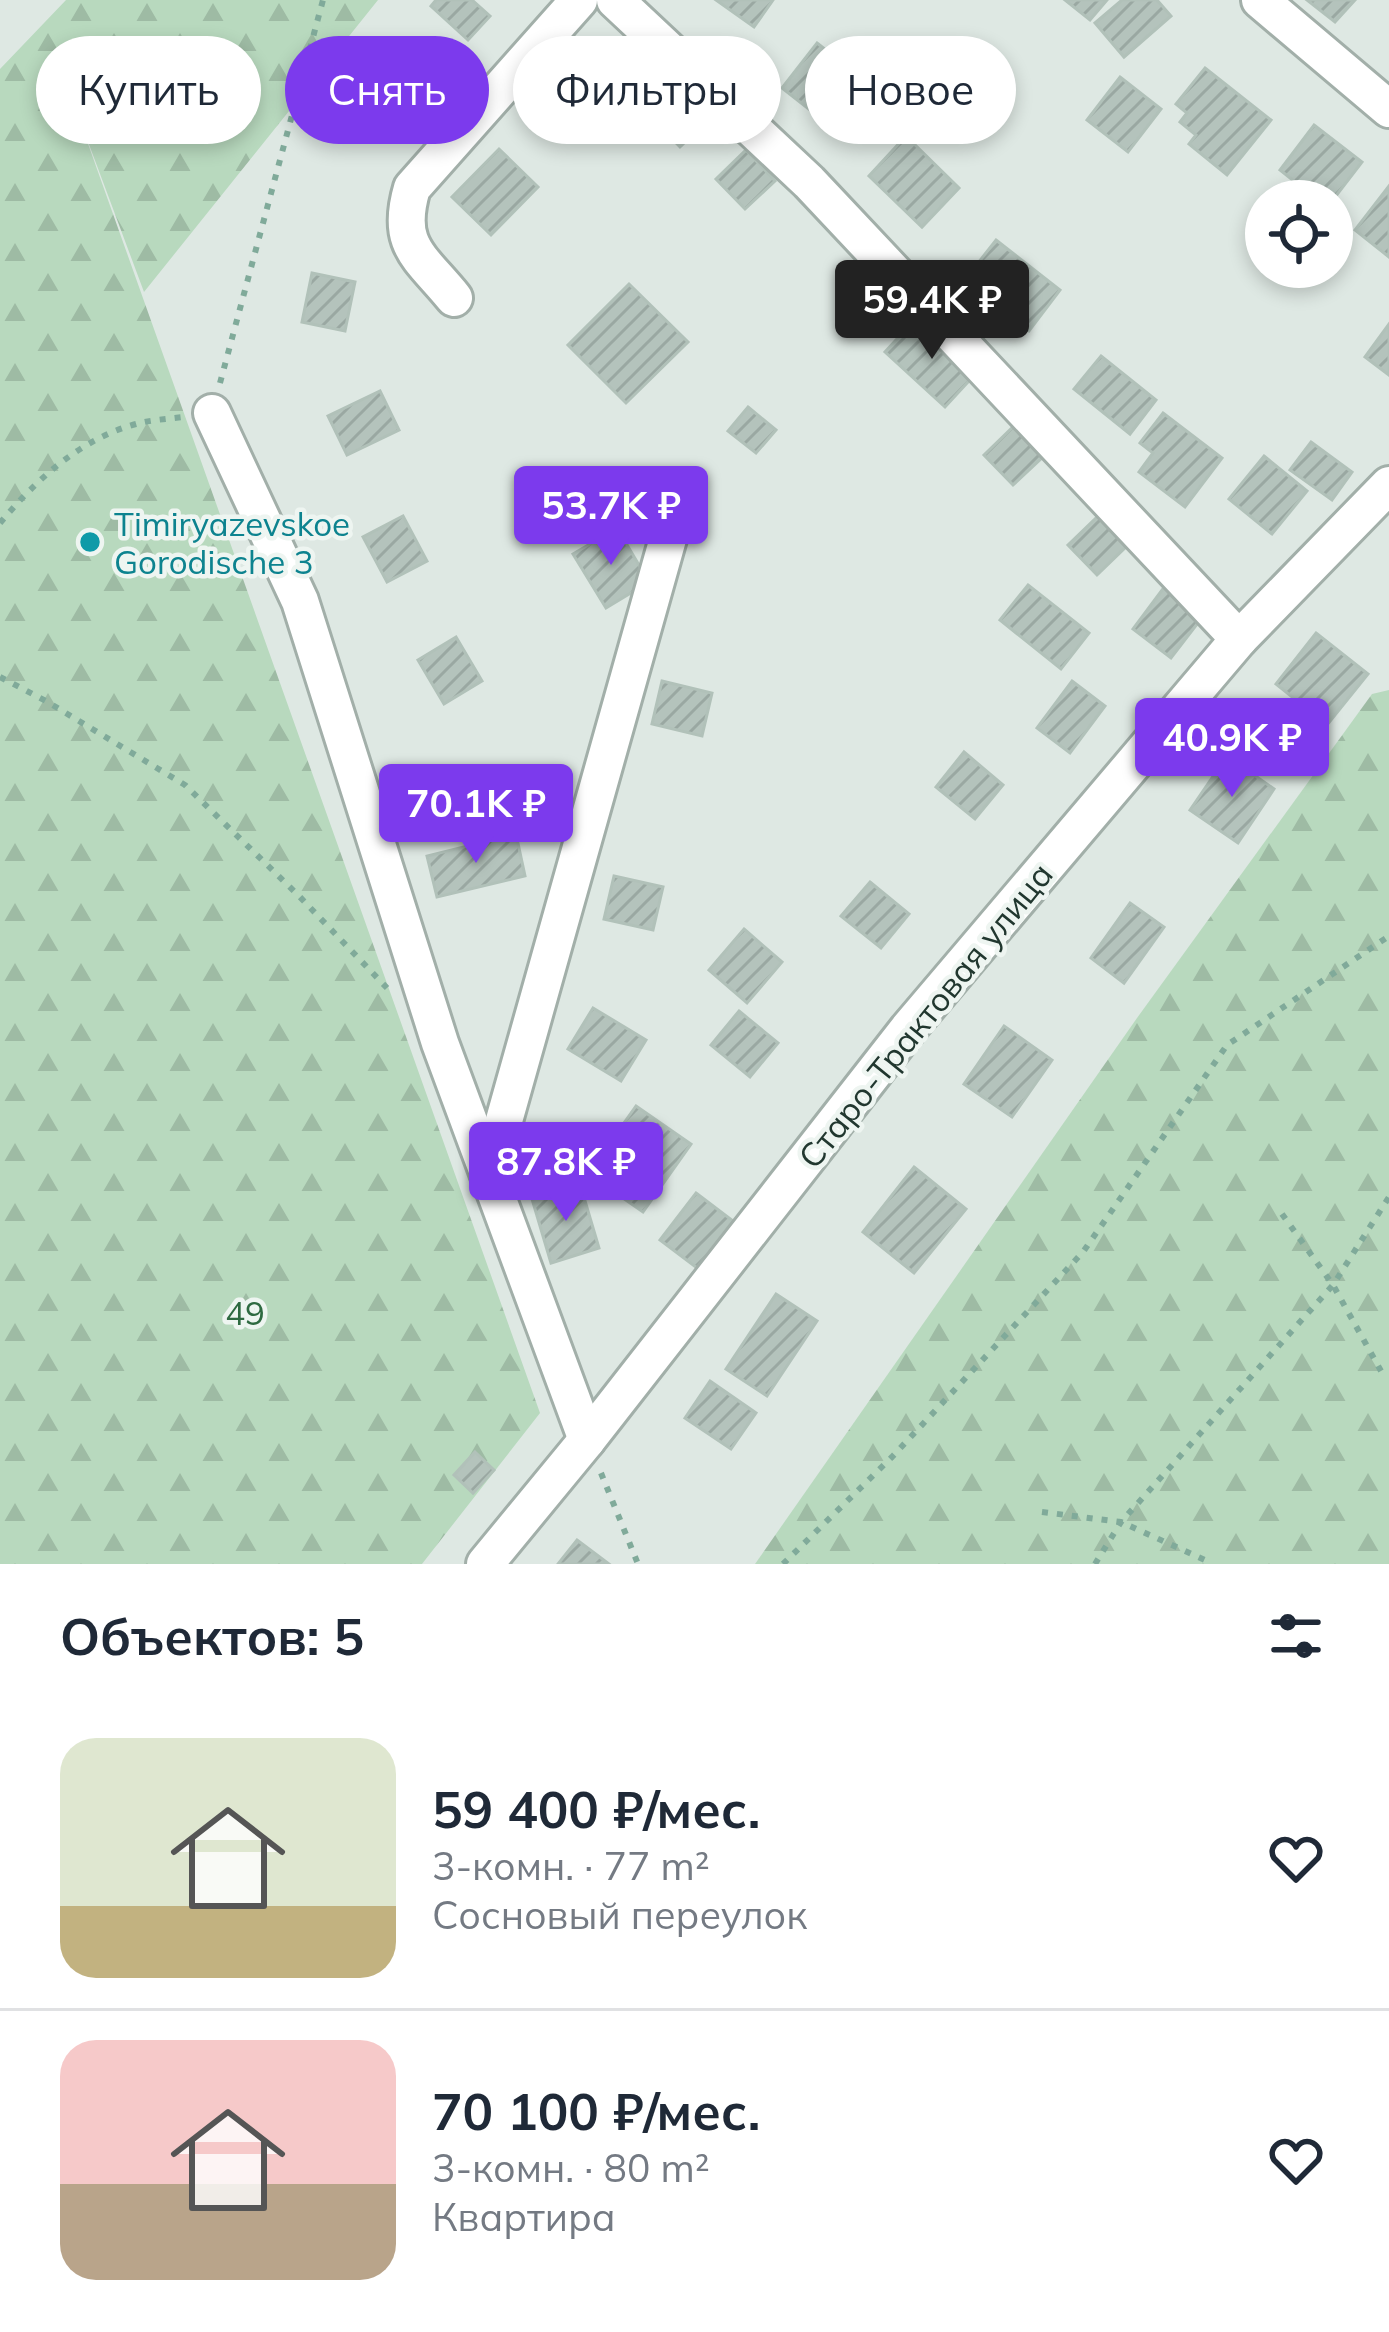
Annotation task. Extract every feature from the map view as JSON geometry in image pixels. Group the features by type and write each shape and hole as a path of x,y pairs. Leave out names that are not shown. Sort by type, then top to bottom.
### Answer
{"street":[{"path":"454,298 406,240 404,213 412,188 579,0"},
{"path":"615,0 809,182 1239,639"},
{"path":"1261,0 1389,109"},
{"path":"212,413 300,601 440,1043 587,1440"},
{"name":"Старо-Трактовая улица","path":"485,1564 908,1029 1239,639 1389,485"},
{"path":"489,1174 669,535"}],"path":[{"path":"0,523 27,490 85,445 136,424 212,413 323,0"},
{"path":"0,677 184,785 392,994"},
{"path":"783,1564 892,1457 1083,1252 1227,1045 1389,936"},
{"path":"1094,1564 1121,1522 1333,1285 1389,1197"},
{"path":"1282,1214 1333,1285 1381,1372"},
{"path":"587,1440 638,1564"},
{"path":"1042,1512 1121,1522 1205,1560"}],"green space":[{"name":"49","path":"66,0 378,0 349,36 285,36 285,116 144,292 89,144 261,144 261,36 36,36 36,144 88,144 540,1413 422,1564 0,1564 0,69"},
{"path":"1389,690 1389,1564 755,1564 1137,1018 1372,694"}],"building":[{"path":"436,0 472,0 490,16 472,36 464,36 431,6"},
{"path":"716,0 773,0 754,27"},
{"path":"1065,0 1107,0 1090,20"},
{"path":"1122,0 1157,0 1171,16 1124,57 1095,23"},
{"path":"1307,0 1355,0 1335,22"},
{"path":"805,58 805,106 782,88"},
{"path":"1205,68 1271,120 1227,175 1189,144 1196,135 1180,122 1187,113 1176,104"},
{"path":"1120,77 1161,109 1128,152 1087,120"},
{"path":"1314,125 1362,162 1348,180 1293,180 1280,170"},
{"path":"899,144 914,144 959,188 922,227 869,176"},
{"path":"499,149 538,187 491,235 452,197"},
{"path":"746,150 775,181 745,209 716,179"},
{"path":"1389,186 1389,257 1355,230"},
{"path":"996,240 1060,290 1029,331 964,281"},
{"path":"312,273 355,282 345,331 302,322"},
{"path":"629,284 688,342 626,403 568,345"},
{"path":"918,316 978,371 945,407 885,352"},
{"path":"1389,324 1389,375 1365,357"},
{"path":"1101,356 1156,400 1130,434 1074,389"},
{"path":"380,391 399,430 347,455 328,416"},
{"path":"748,407 776,430 756,453 728,431"},
{"path":"1163,413 1222,458 1185,507 1139,472 1153,453 1140,443"},
{"path":"1014,426 1043,457 1013,485 984,455"},
{"path":"1311,442 1352,472 1332,500 1290,470"},
{"path":"1264,456 1307,491 1272,534 1229,499"},
{"path":"403,516 427,561 387,582 363,537"},
{"path":"1098,516 1127,546 1097,575 1068,545"},
{"path":"617,528 649,582 606,608 573,554"},
{"path":"1028,585 1089,633 1061,669 1000,620"},
{"path":"1165,586 1204,615 1171,658 1133,629"},
{"path":"1316,633 1368,674 1327,725 1276,684"},
{"path":"456,637 482,681 444,704 418,660"},
{"path":"662,681 712,693 702,736 652,724"},
{"path":"1072,681 1105,706 1070,753 1037,728"},
{"path":"964,752 1003,785 975,819 936,787"},
{"path":"1227,756 1274,789 1238,843 1190,810"},
{"path":"516,834 525,876 437,897 427,856"},
{"path":"614,876 663,887 653,930 604,919"},
{"path":"870,882 909,914 881,948 841,916"},
{"path":"1130,903 1164,927 1124,983 1091,958"},
{"path":"744,929 782,962 747,1003 709,970"},
{"path":"593,1008 646,1040 621,1081 568,1049"},
{"path":"739,1011 778,1043 750,1077 711,1045"},
{"path":"1004,1026 1052,1060 1012,1117 964,1084"},
{"path":"636,1106 691,1144 643,1212 588,1174"},
{"path":"914,1167 966,1209 914,1273 863,1232"},
{"path":"580,1184 599,1248 551,1263 532,1199"},
{"path":"696,1193 733,1221 697,1268 660,1240"},
{"path":"776,1294 817,1321 767,1396 726,1369"},
{"path":"710,1381 756,1413 731,1449 685,1418"},
{"path":"475,1452 494,1470 473,1493 454,1475"},
{"path":"577,1540 609,1564 558,1564"}],"place":[{"name":"Timiryazevskoe Gorodische 3","path":"90,542"}]}
